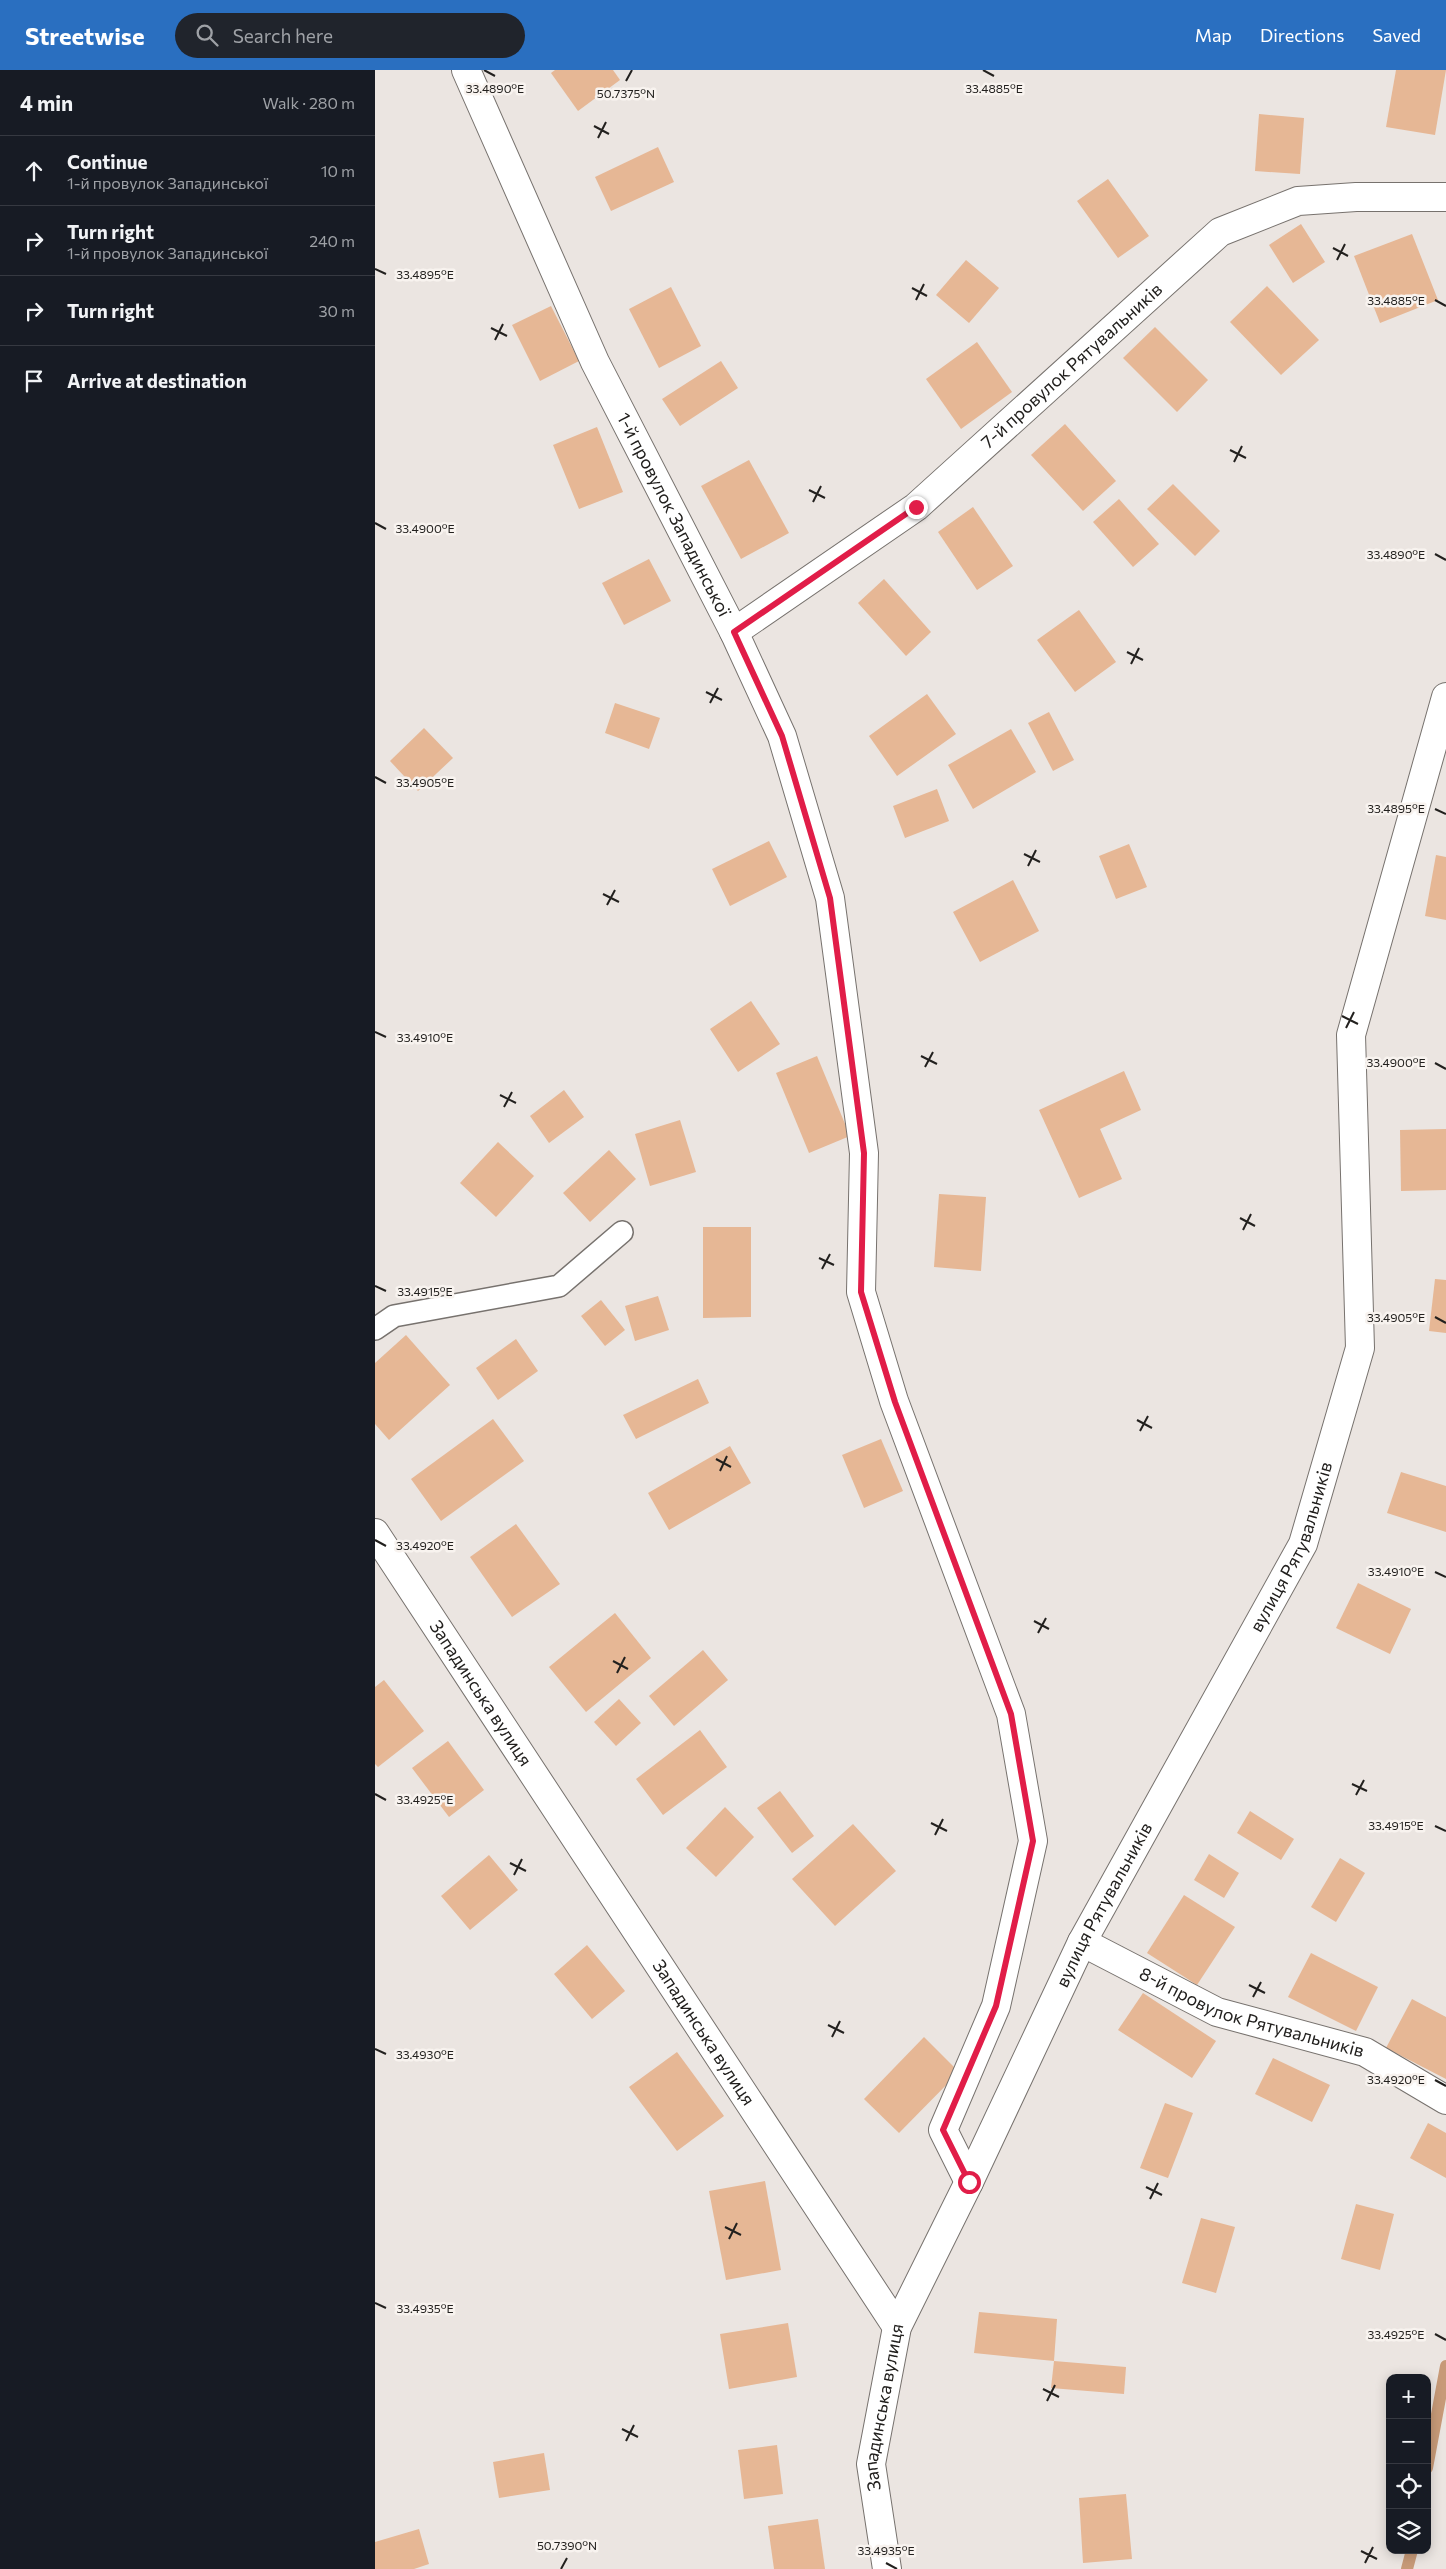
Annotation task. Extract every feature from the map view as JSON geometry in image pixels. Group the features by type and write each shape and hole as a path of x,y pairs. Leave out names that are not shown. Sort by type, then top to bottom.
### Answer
{"street":[{"name":"1-й провулок Западинської","path":"465,70 595,362 734,632 782,736 830,898 864,1153 861,1292 895,1402 1011,1714 1033,1841 996,2006 943,2130 969,2182"},
{"name":"7-й провулок Рятувальників","path":"734,632 916,507 1220,232 1298,201 1356,197 1446,197"},
{"name":"вулиця Рятувальників","path":"897,2327 969,2182 1082,1942 1303,1544 1359,1348 1351,1035 1446,697"},
{"name":"Западинська вулиця","path":"375,1533 897,2327 871,2464 887,2569"},
{"name":"8-й провулок Рятувальників","path":"1082,1942 1217,2012 1365,2052 1446,2100"}],"lane":[{"path":"375,1328 394,1316 559,1286 622,1232"}],"building":[{"path":"555,70 613,70 620,80 578,111 551,73"},
{"path":"1396,70 1446,70 1435,135 1386,127"},
{"path":"1259,114 1304,118 1300,174 1255,171"},
{"path":"658,147 674,182 611,211 595,177"},
{"path":"1108,179 1149,236 1118,258 1077,201"},
{"path":"1301,224 1325,262 1293,283 1269,245"},
{"path":"1412,234 1438,300 1380,323 1354,256"},
{"path":"966,260 999,288 969,323 936,295"},
{"path":"1267,286 1319,340 1281,375 1230,322"},
{"path":"671,287 701,346 659,368 629,309"},
{"path":"551,306 579,361 540,381 512,325"},
{"path":"1155,327 1208,380 1177,412 1123,358"},
{"path":"977,342 1012,392 961,429 926,379"},
{"path":"721,361 738,388 680,426 662,399"},
{"path":"1065,424 1116,481 1083,511 1031,455"},
{"path":"597,427 623,492 579,509 553,445"},
{"path":"749,460 789,533 741,559 701,486"},
{"path":"1173,484 1220,531 1195,556 1147,509"},
{"path":"1119,499 1159,544 1133,567 1093,522"},
{"path":"973,507 1013,566 977,590 938,532"},
{"path":"649,559 671,601 624,625 602,583"},
{"path":"884,579 931,632 906,656 858,603"},
{"path":"1079,610 1116,662 1075,692 1037,640"},
{"path":"927,694 956,734 897,776 869,736"},
{"path":"615,703 660,718 649,749 605,733"},
{"path":"1049,712 1074,760 1053,771 1028,723"},
{"path":"424,728 453,758 418,791 390,761"},
{"path":"1011,729 1036,772 973,809 948,765"},
{"path":"937,789 949,821 905,838 893,806"},
{"path":"769,841 787,877 730,906 712,869"},
{"path":"1129,844 1147,887 1116,899 1099,856"},
{"path":"1436,855 1446,857 1446,920 1425,916"},
{"path":"1013,880 1039,931 980,962 953,912"},
{"path":"751,1001 780,1044 738,1072 710,1029"},
{"path":"817,1056 850,1136 809,1153 776,1073"},
{"path":"1124,1071 1141,1110 1100,1129 1122,1179 1079,1198 1039,1110"},
{"path":"564,1090 584,1117 549,1143 530,1116"},
{"path":"680,1120 696,1172 650,1186 635,1134"},
{"path":"1446,1129 1446,1190 1401,1191 1400,1130"},
{"path":"498,1142 534,1176 496,1217 460,1183"},
{"path":"609,1150 636,1179 590,1222 563,1193"},
{"path":"939,1194 986,1197 981,1271 934,1267"},
{"path":"703,1227 751,1227 751,1317 703,1318"},
{"path":"1435,1279 1446,1280 1446,1333 1429,1331"},
{"path":"658,1296 669,1330 635,1341 625,1306"},
{"path":"601,1300 625,1330 605,1346 581,1316"},
{"path":"406,1335 450,1385 389,1440 375,1424 375,1363"},
{"path":"516,1339 538,1371 498,1400 476,1368"},
{"path":"698,1379 709,1403 636,1439 623,1415"},
{"path":"493,1419 524,1461 441,1521 411,1479"},
{"path":"881,1439 903,1491 864,1508 842,1455"},
{"path":"730,1446 751,1483 669,1530 648,1493"},
{"path":"1401,1472 1446,1486 1446,1532 1387,1513"},
{"path":"516,1524 560,1584 512,1617 470,1557"},
{"path":"1358,1583 1411,1609 1390,1654 1336,1628"},
{"path":"615,1613 651,1658 586,1712 549,1667"},
{"path":"703,1650 728,1680 674,1726 649,1696"},
{"path":"384,1680 424,1731 378,1767 375,1764 375,1687"},
{"path":"619,1699 641,1723 616,1746 594,1722"},
{"path":"700,1730 727,1767 663,1815 636,1779"},
{"path":"448,1741 484,1790 449,1817 412,1768"},
{"path":"780,1791 814,1836 792,1853 757,1808"},
{"path":"725,1807 754,1837 716,1877 686,1848"},
{"path":"1250,1811 1294,1839 1281,1860 1237,1833"},
{"path":"853,1824 896,1871 835,1926 792,1879"},
{"path":"1209,1854 1239,1873 1224,1898 1194,1880"},
{"path":"489,1855 518,1890 470,1930 441,1896"},
{"path":"1340,1858 1365,1873 1336,1922 1311,1907"},
{"path":"1184,1895 1235,1927 1197,1985 1147,1953"},
{"path":"587,1945 625,1991 592,2019 554,1974"},
{"path":"1311,1953 1378,1987 1356,2031 1288,1997"},
{"path":"1143,1993 1216,2041 1192,2078 1118,2030"},
{"path":"1412,1999 1446,2017 1446,2079 1386,2048"},
{"path":"924,2037 959,2072 899,2133 864,2099"},
{"path":"677,2052 724,2116 677,2151 629,2087"},
{"path":"1273,2058 1330,2085 1312,2122 1255,2094"},
{"path":"1165,2103 1193,2113 1168,2178 1140,2168"},
{"path":"1428,2123 1446,2133 1446,2178 1410,2158"},
{"path":"765,2181 781,2270 726,2280 709,2191"},
{"path":"1356,2204 1394,2214 1380,2270 1341,2259"},
{"path":"1201,2218 1235,2227 1216,2293 1182,2283"},
{"path":"979,2312 1057,2319 1054,2361 974,2353"},
{"path":"788,2323 797,2377 729,2389 720,2334"},
{"path":"1054,2361 1126,2367 1124,2394 1051,2388"},
{"path":"777,2445 783,2494 744,2499 738,2450"},
{"path":"544,2453 550,2490 499,2498 493,2462"},
{"path":"1126,2494 1132,2559 1083,2563 1079,2498"},
{"path":"818,2519 825,2569 774,2569 768,2526"},
{"path":"419,2529 429,2564 414,2569 375,2569 375,2542"}],"waterway":[{"path":"1428,2464 1446,2366"},
{"path":"1407,2569 1411,2554"}],"route":[{"path":"916,507 734,632 782,736 830,898 864,1153 861,1292 895,1402 1011,1714 1033,1841 996,2006 943,2130 969,2182"}]}
